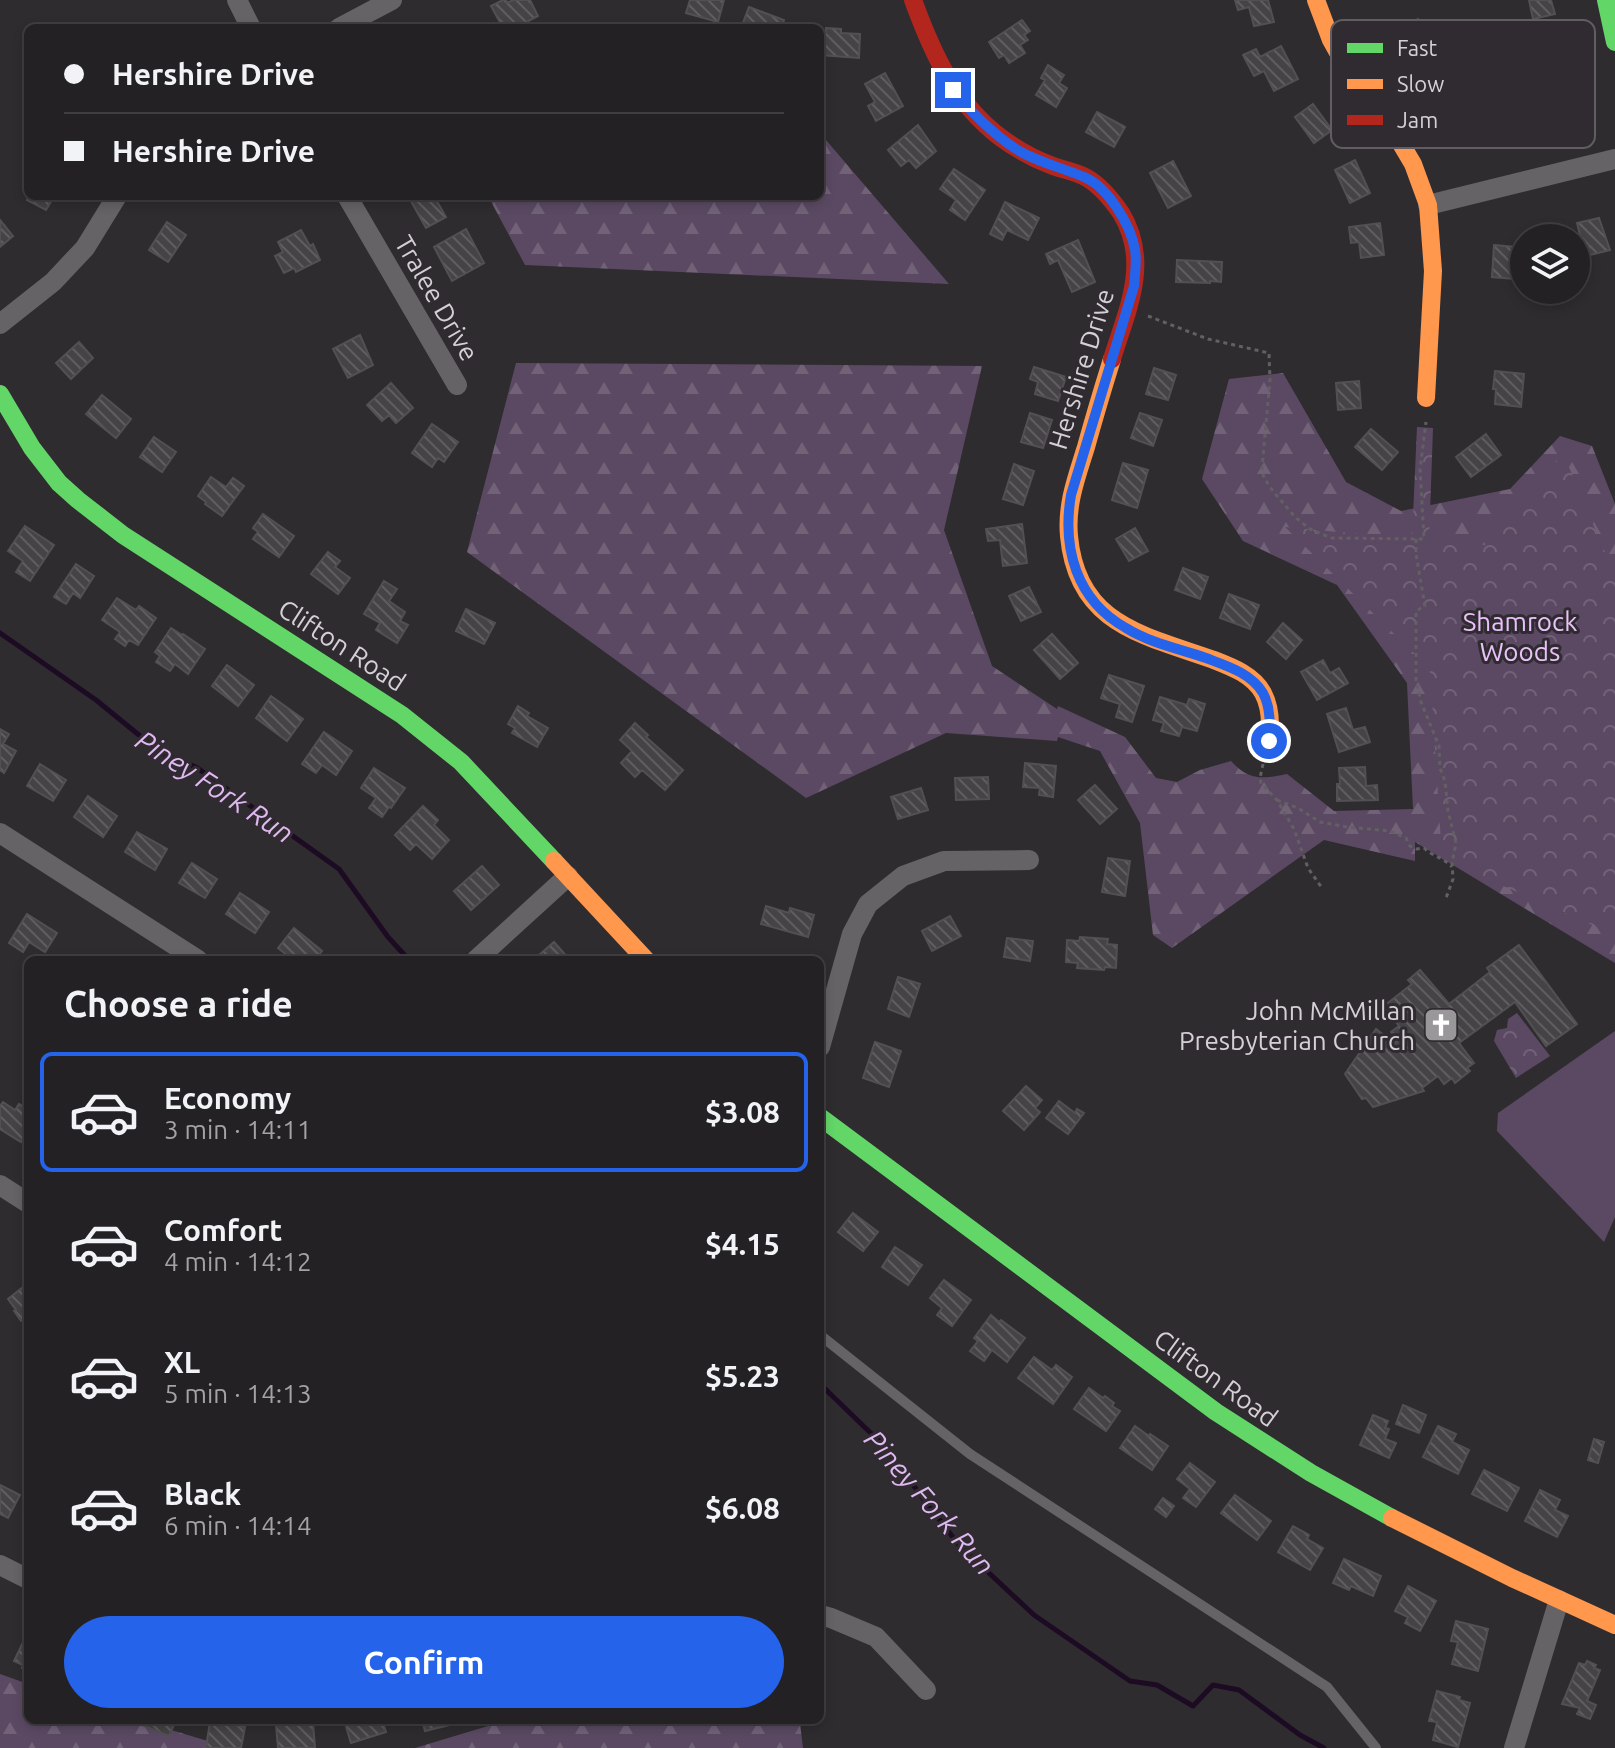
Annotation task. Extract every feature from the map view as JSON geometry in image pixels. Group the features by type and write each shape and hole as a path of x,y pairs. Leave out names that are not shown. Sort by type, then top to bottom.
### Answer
{"main road":[{"name":"Hershire Drive","path":"913,0 928,40 953,90 993,132 1023,153 1087,178 1098,186 1125,220 1135,251 1134,286 1071,495 1068,527 1072,561 1086,590 1124,628 1231,667 1254,682 1262,692 1269,712 1269,741"},
{"path":"1316,0 1331,40"},
{"path":"1606,0 1615,42"},
{"path":"1403,148 1413,164 1428,205 1433,271 1426,398"},
{"name":"Clifton Road","path":"0,394 32,448 59,483 78,500 123,535 422,730 461,762 642,956"},
{"name":"Clifton Road","path":"824,1120 1216,1412 1292,1463 1382,1512 1615,1625"}],"street":[{"path":"237,0 249,24"},
{"path":"347,24 392,0"},
{"path":"1428,205 1615,159"},
{"path":"0,324 53,282 85,248 115,200"},
{"name":"Tralee Drive","path":"349,200 457,385"},
{"path":"0,833 192,956"},
{"path":"824,1033 852,934 868,904 903,876 944,861 1029,860"},
{"path":"480,956 568,876"},
{"path":"0,1185 24,1200"},
{"path":"0,1565 24,1577"},
{"path":"1514,1748 1559,1600"},
{"path":"824,1616 876,1637 926,1690"}],"lane":[{"path":"824,1338 970,1454 1327,1687 1376,1748"}],"path":[{"path":"1128,308 1176,329 1269,353 1270,380 1262,474 1295,517 1318,533 1336,539 1424,539 1420,469 1426,424"},
{"path":"1416,539 1425,606 1416,611 1416,680 1421,702 1439,746 1440,768 1456,843 1453,879 1446,898"},
{"path":"1262,770 1261,783 1277,800 1294,829 1308,868 1322,888"},
{"path":"1277,800 1323,823 1390,831 1406,838 1412,847 1424,848 1452,867"}],"green space":[{"path":"824,138 949,284 525,265 490,200 824,200"},
{"path":"516,363 982,366 944,530 992,666 1057,709 1058,706 1125,737 1156,778 1177,782 1200,770 1231,761 1256,777 1287,774 1334,811 1413,809 1407,683 1337,585 1243,541 1202,479 1229,379 1283,373 1346,482 1401,511 1510,489 1560,436 1592,446 1615,504 1615,963 1415,842 1415,861 1324,840 1172,948 1153,935 1140,823 1100,751 1058,737 1057,741 946,733 806,798 467,552"},
{"name":"Shamrock Woods","path":"1417,427 1433,428 1429,541 1485,545 1563,453 1615,576 1615,935 1442,859 1430,669 1285,527 1412,539"},
{"path":"1517,1013 1550,1056 1516,1078 1494,1041 1497,1030 1507,1028 1508,1019"},
{"path":"1615,1031 1615,1217 1604,1242 1497,1131 1498,1113"},
{"path":"0,1674 24,1683 24,1724 151,1724 231,1748 0,1748"},
{"path":"495,1724 800,1724 803,1748 415,1748"}],"building":[{"path":"503,0 507,3 530,0 538,16 523,24 501,24 491,6"},
{"path":"690,0 724,0 718,22 686,13"},
{"path":"1235,0 1268,0 1274,22 1254,26 1249,7 1238,10"},
{"path":"1529,0 1551,0 1555,14 1533,19"},
{"path":"749,7 784,20 782,24 743,24"},
{"path":"1022,20 1030,31 1024,35 1028,40 1020,45 1025,53 1009,63 1004,55 999,58 989,42"},
{"path":"826,28 860,34 859,58 824,55"},
{"path":"1281,46 1298,79 1274,91 1264,71 1254,76 1243,55 1256,49 1260,57"},
{"path":"1048,65 1064,75 1059,83 1067,88 1056,107 1036,95 1045,80 1041,78"},
{"path":"885,73 903,106 876,121 868,106 875,102 865,84"},
{"path":"1313,104 1331,131 1314,143 1295,117"},
{"path":"1097,112 1125,127 1114,147 1086,132"},
{"path":"918,125 936,151 916,168 909,160 901,166 888,150"},
{"path":"1355,160 1370,193 1350,203 1335,170"},
{"path":"1173,161 1191,196 1168,208 1150,173"},
{"path":"954,169 985,190 965,220 950,210 956,200 940,189"},
{"path":"27,200 52,200 46,210"},
{"path":"410,200 436,200 446,217 426,228"},
{"path":"1005,202 1039,218 1028,240 1007,230 1002,240 990,234"},
{"path":"1599,218 1610,250 1590,255 1590,224 1577,223"},
{"path":"0,220 13,236 0,247"},
{"path":"167,222 186,235 168,262 149,250"},
{"path":"1380,223 1384,255 1361,258 1359,242 1351,243 1349,227"},
{"path":"466,229 484,263 452,281 434,247"},
{"path":"301,230 310,246 313,244 320,260 296,272 294,268 284,273 275,256 283,252 278,242"},
{"path":"1078,240 1095,282 1072,292 1058,260 1050,264 1046,254"},
{"path":"1494,245 1510,246 1510,279 1492,277"},
{"path":"1177,260 1222,262 1221,282 1176,282"},
{"path":"360,335 373,365 348,378 333,349"},
{"path":"79,342 93,358 71,379 56,363"},
{"path":"1034,367 1066,377 1058,401 1035,394 1038,382 1030,379"},
{"path":"1154,368 1176,375 1168,400 1146,394"},
{"path":"1495,371 1524,374 1521,407 1495,404"},
{"path":"1359,381 1361,408 1338,410 1336,383"},
{"path":"391,383 413,408 396,423 389,415 382,421 367,405"},
{"path":"102,395 131,419 116,438 86,414"},
{"path":"1030,413 1052,420 1043,448 1021,442"},
{"path":"1140,413 1162,420 1153,446 1131,438"},
{"path":"432,424 458,442 444,462 438,458 432,467 412,453"},
{"path":"1371,429 1398,452 1382,470 1355,447"},
{"path":"1486,434 1501,455 1471,477 1456,457"},
{"path":"154,437 176,452 162,472 140,457"},
{"path":"1123,463 1148,470 1137,508 1112,500"},
{"path":"1014,464 1034,471 1023,505 1003,499"},
{"path":"211,477 226,487 233,478 244,486 222,516 198,496"},
{"path":"263,514 294,536 279,557 253,539 258,532 253,528"},
{"path":"1022,524 1027,563 1003,566 1000,540 988,541 986,529"},
{"path":"25,526 54,545 30,581 16,572 23,561 8,551"},
{"path":"1135,528 1148,551 1129,561 1116,539"},
{"path":"328,552 340,561 335,567 350,578 338,594 311,574"},
{"path":"76,564 94,576 80,598 73,593 66,604 54,597"},
{"path":"1183,568 1208,577 1200,599 1175,590"},
{"path":"384,581 397,589 389,601 405,612 400,621 408,625 397,643 376,630 380,623 364,614"},
{"path":"1029,587 1041,612 1021,621 1009,596"},
{"path":"1229,594 1259,605 1250,629 1220,618"},
{"path":"117,598 136,610 139,606 156,618 138,645 129,640 125,646 115,639 120,632 102,620"},
{"path":"466,609 495,623 484,644 456,631"},
{"path":"1283,623 1302,640 1286,659 1267,642"},
{"path":"171,628 205,649 188,674 175,664 170,671 156,662 160,656 155,652"},
{"path":"1052,634 1078,663 1060,679 1034,650"},
{"path":"1323,660 1330,673 1339,668 1348,683 1317,700 1301,672"},
{"path":"227,665 254,685 238,706 212,686"},
{"path":"1109,675 1144,686 1132,722 1116,717 1120,704 1101,698"},
{"path":"271,696 303,719 287,741 256,718"},
{"path":"1160,697 1187,705 1189,699 1205,704 1197,731 1182,727 1179,736 1161,731 1164,723 1153,720"},
{"path":"518,706 529,713 527,716 548,728 537,747 512,733 515,728 508,724"},
{"path":"1346,708 1353,730 1365,727 1370,742 1339,752 1327,714"},
{"path":"635,723 683,770 665,790 642,770 635,777 621,763 632,751 620,740"},
{"path":"0,729 9,734 3,744 16,751 4,773 0,770"},
{"path":"324,732 352,751 336,775 322,765 316,773 302,764"},
{"path":"1025,763 1056,766 1053,797 1039,795 1040,788 1023,787"},
{"path":"40,764 66,780 53,801 27,786"},
{"path":"1365,767 1366,786 1377,785 1378,800 1337,801 1339,768"},
{"path":"374,768 405,788 382,817 369,808 376,798 361,788"},
{"path":"988,777 989,799 956,800 955,778"},
{"path":"1095,785 1117,809 1100,824 1078,800"},
{"path":"921,788 928,810 898,819 891,797"},
{"path":"88,796 117,816 103,837 74,817"},
{"path":"423,806 438,820 434,825 449,840 432,859 416,844 410,850 395,835"},
{"path":"137,832 167,849 155,870 125,852"},
{"path":"1108,858 1130,861 1125,896 1102,892"},
{"path":"192,863 217,879 205,898 179,883"},
{"path":"482,866 499,885 471,910 454,891"},
{"path":"240,893 269,912 255,933 226,914"},
{"path":"766,906 789,913 790,908 814,915 808,937 761,924"},
{"path":"27,914 57,933 45,952 29,942 23,952 9,943"},
{"path":"950,916 961,936 932,951 922,931"},
{"path":"294,928 322,951 318,956 288,956 278,948"},
{"path":"1080,937 1108,939 1107,944 1117,945 1116,968 1077,968 1078,963 1066,962 1067,940 1079,941"},
{"path":"1007,938 1033,941 1030,961 1004,957"},
{"path":"554,942 566,956 538,956"},
{"name":"John McMillan Presbyterian Church","path":"1519,945 1577,1024 1546,1046 1515,1002 1459,1043 1474,1063 1467,1068 1470,1071 1455,1083 1452,1078 1444,1084 1438,1076 1422,1088 1424,1091 1373,1107 1366,1098 1362,1099 1345,1074 1376,1029 1394,1043 1398,1041 1391,1032 1399,1026 1384,1006 1412,984 1408,980 1420,970 1449,1004 1490,972 1487,968"},
{"path":"898,977 920,984 909,1017 888,1009"},
{"path":"875,1042 901,1051 889,1087 863,1078"},
{"path":"1026,1086 1042,1100 1035,1108 1040,1112 1024,1130 1003,1111"},
{"path":"1059,1101 1075,1113 1077,1109 1084,1113 1068,1134 1046,1118"},
{"path":"3,1102 15,1110 19,1104 24,1107 24,1137 21,1142 0,1129 0,1106"},
{"path":"853,1213 878,1232 863,1251 838,1232"},
{"path":"895,1247 922,1265 908,1285 882,1267"},
{"path":"944,1280 971,1300 952,1326 937,1315 942,1308 930,1298"},
{"path":"24,1286 24,1319 21,1321 8,1299"},
{"path":"991,1315 1025,1338 1007,1362 992,1350 984,1361 970,1351 978,1341 974,1338"},
{"path":"1034,1357 1052,1370 1056,1365 1072,1377 1053,1404 1018,1378"},
{"path":"1089,1388 1103,1398 1105,1396 1120,1411 1106,1431 1074,1409"},
{"path":"1403,1405 1426,1415 1419,1433 1396,1424"},
{"path":"1373,1415 1388,1421 1385,1439 1396,1443 1389,1458 1360,1445"},
{"path":"1135,1426 1168,1446 1152,1470 1120,1448"},
{"path":"1438,1426 1456,1434 1452,1442 1469,1450 1458,1474 1423,1457"},
{"path":"1594,1439 1604,1442 1598,1463 1588,1460"},
{"path":"1190,1463 1215,1482 1196,1507 1183,1498 1190,1489 1177,1479"},
{"path":"1484,1470 1519,1488 1507,1511 1472,1494"},
{"path":"0,1485 20,1495 8,1518 0,1514"},
{"path":"1540,1490 1560,1500 1555,1510 1568,1516 1557,1537 1525,1521"},
{"path":"1235,1495 1271,1521 1257,1540 1221,1513"},
{"path":"1163,1498 1174,1506 1166,1517 1155,1509"},
{"path":"1293,1526 1323,1548 1310,1570 1278,1552"},
{"path":"1344,1559 1381,1576 1373,1596 1351,1586 1349,1590 1333,1583"},
{"path":"1408,1586 1436,1601 1420,1631 1405,1623 1408,1617 1395,1611"},
{"path":"1456,1621 1488,1629 1478,1671 1452,1664 1458,1642 1451,1641"},
{"path":"24,1640 24,1669 23,1665 14,1661"},
{"path":"1587,1661 1600,1670 1587,1701 1596,1705 1590,1719 1577,1714 1580,1708 1562,1704 1579,1663 1585,1665"},
{"path":"1437,1691 1470,1703 1458,1747 1433,1740 1437,1722 1429,1721"},
{"path":"139,1724 174,1724 169,1736"},
{"path":"210,1724 245,1727 241,1748 206,1748"},
{"path":"313,1724 315,1748 278,1748 276,1725"},
{"path":"345,1724 383,1724 386,1732 351,1743"},
{"path":"423,1724 454,1724 425,1731"}],"waterway":[{"name":"Piney Fork Run","path":"0,633 96,700 161,753 196,767 339,869 405,956"},
{"name":"Piney Fork Run","path":"824,1388 882,1444 958,1544 1034,1615 1130,1681 1157,1685 1193,1706 1213,1685 1239,1690 1300,1735 1324,1748"}],"traffic: fast":[{"path":"1606,0 1615,42"},
{"path":"0,394 32,448 59,483 78,500 123,535 402,715 461,762 554,861"},
{"path":"824,1120 1216,1412 1311,1473 1392,1518"}],"traffic: slow":[{"path":"1316,0 1331,40"},
{"path":"1404,148 1428,205 1433,271 1426,398"},
{"path":"1112,359 1071,501 1068,524 1075,566 1085,589 1100,608 1118,622 1163,643 1242,672 1254,681 1268,705 1269,741"},
{"path":"554,861 642,956"},
{"path":"1392,1518 1615,1625"}],"traffic: jam":[{"path":"913,0 946,75 984,123 1025,153 1092,181 1121,213 1130,231 1135,268 1129,304 1112,359"}],"place":[{"name":"John McMillan Presbyterian Church","path":"1441,1025"}],"route":[{"path":"953,90 977,117 1009,144 1040,161 1087,178 1098,186 1125,220 1133,240 1135,270 1129,307 1068,510 1069,545 1078,575 1096,602 1124,628 1231,667 1254,682 1262,692 1269,712 1269,741"}]}
